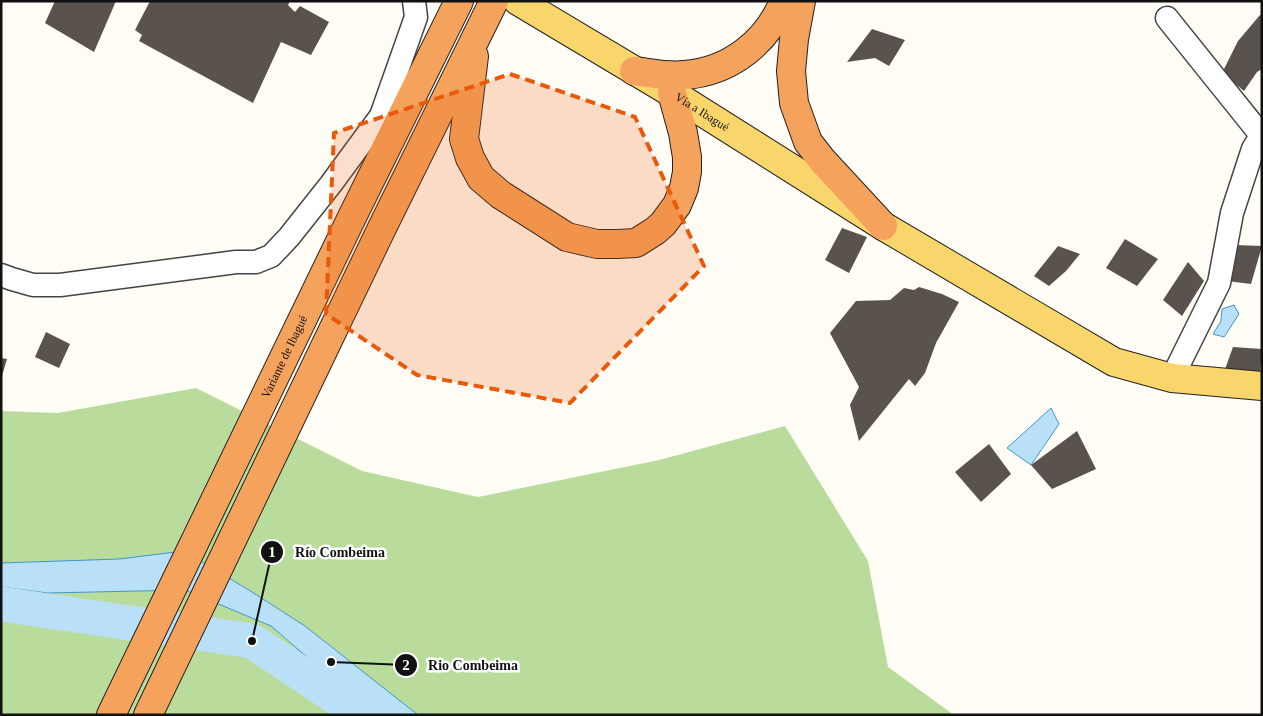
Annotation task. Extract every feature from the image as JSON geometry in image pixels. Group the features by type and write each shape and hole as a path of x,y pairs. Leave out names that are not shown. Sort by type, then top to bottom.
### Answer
{"highway":[{"name":"Variante de Ibagué","path":"111,715 352,217 459,1"},
{"path":"148,715 380,230 494,1"},
{"path":"634,70 684,75 711,70 738,57 755,44 771,26 784,1"},
{"path":"801,1 794,38 791,71 794,103 808,142 822,160 883,226"},
{"path":"476,36 464,139 470,158 481,178 489,186 567,237 597,244 636,243 655,231 670,216 684,188 687,172 687,157 672,93"}],"main road":[{"name":"Vía a Ibagué","path":"527,7 672,93 883,226 1114,362 1172,378 1262,386"}],"street":[{"path":"1,275 33,285 60,285 236,262 256,262 271,256 289,237 331,184 381,116 416,17 414,1"},
{"path":"1167,18 1262,135 1253,149 1232,213 1219,282 1172,378"}],"highlighted area":[{"path":"510,74 635,117 704,266 570,403 417,375 326,314 334,133"}],"green space":[{"path":"196,388 362,471 478,497 659,460 785,426 868,561 888,667 954,715 1,715 1,411 58,413"}],"water":[{"path":"1234,305 1239,314 1224,337 1213,334 1221,321 1222,309"},
{"path":"1051,408 1059,424 1031,465 1007,448"},
{"path":"184,551 305,626 418,715 374,715 271,626 185,590 47,593 1,587 1,563 119,559"}],"building":[{"path":"55,1 116,1 94,52 45,23"},
{"path":"150,1 290,1 288,5 295,12 300,6 329,22 311,55 281,42 253,103 139,41 142,35 135,30"},
{"path":"1260,15 1262,16 1262,69 1257,72 1244,91 1222,73 1238,41"},
{"path":"872,29 905,40 889,66 875,58 847,62"},
{"path":"842,228 867,237 849,273 825,260"},
{"path":"1125,239 1158,259 1137,286 1106,268"},
{"path":"1235,245 1262,246 1251,284 1227,281"},
{"path":"1058,246 1080,254 1066,271 1049,286 1034,276"},
{"path":"1188,262 1204,281 1182,316 1163,300"},
{"path":"919,287 942,294 959,302 936,343 925,373 915,386 909,379 859,441 850,405 859,387 830,333 856,301 890,300 904,288 914,290"},
{"path":"46,332 70,344 59,368 35,357"},
{"path":"1233,347 1262,349 1260,375 1224,372"},
{"path":"1,358 7,359 2,376 1,376"},
{"path":"1077,431 1096,469 1052,489 1031,465"},
{"path":"989,444 1011,474 981,502 955,472"}],"waterway":[{"path":"1,604 252,641 363,715"}],"place":[{"name":"Río Combeima","path":"252,641"},
{"name":"Rio Combeima","path":"331,662"}]}
